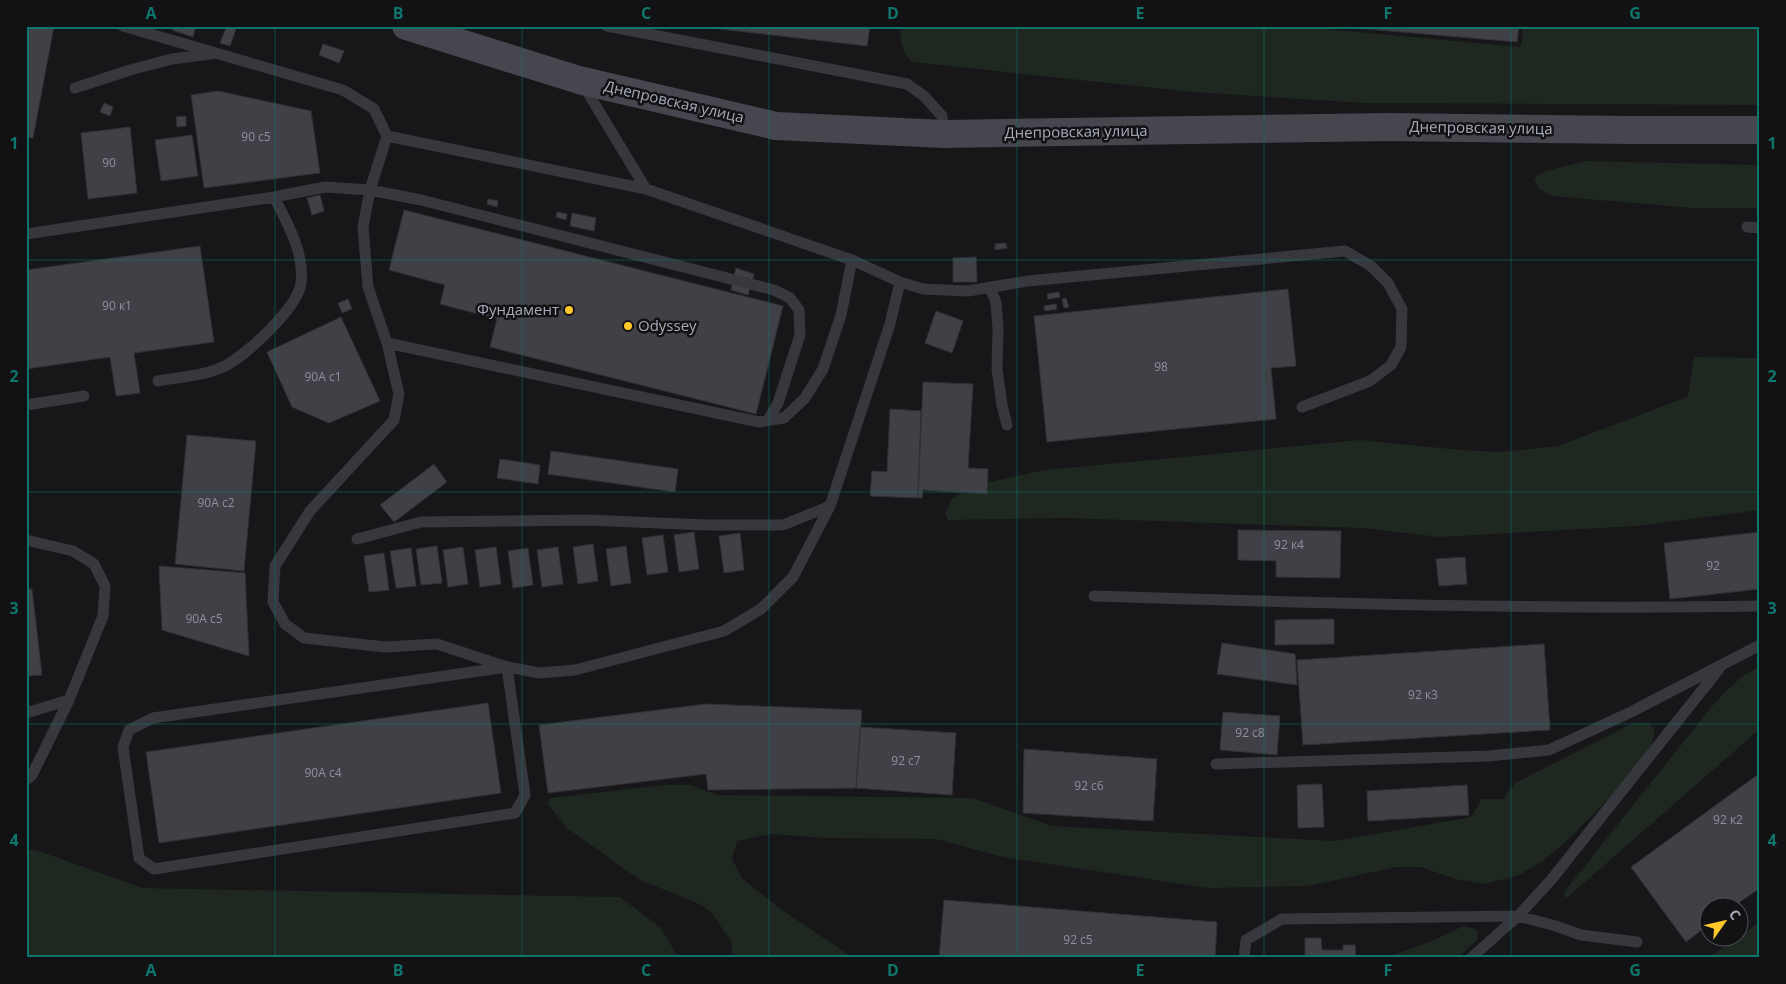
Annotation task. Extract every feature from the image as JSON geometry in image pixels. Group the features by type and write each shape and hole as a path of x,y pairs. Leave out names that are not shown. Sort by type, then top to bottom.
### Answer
{"main road":[{"name":"Днепровская улица","path":"406,26 580,80 776,126 944,134 1388,127 1760,130"}],"lane":[{"path":"123,26 343,90 374,108 387,136 370,190 363,227 368,287 387,343 399,394 394,420 310,510 275,566 273,602 285,624 304,638 385,647 437,644 507,667 540,672 575,670 724,631 761,609 793,577 830,506 890,324 900,282"},
{"path":"607,26 907,84 924,96 942,116 944,134"},
{"path":"75,88 163,61 215,53"},
{"path":"580,80 646,189"},
{"path":"387,136 646,189 852,260 900,282 923,289 968,291 1028,281 1345,251 1371,266 1388,283 1402,309 1400,347 1391,365 1370,381 1302,407"},
{"path":"26,234 274,197 325,186 370,190 421,200 774,290 790,298 800,310 800,335 778,403 768,420"},
{"path":"158,380 206,372 225,365 277,323 291,306 301,284 300,260 291,232 274,197"},
{"path":"1747,227 1760,228"},
{"path":"387,343 759,422 784,418 805,398 823,369 841,315 852,260"},
{"path":"990,288 996,302 998,328 997,369 1002,404 1008,425"},
{"path":"26,405 84,396"},
{"path":"357,539 422,522 588,520 706,525 783,525 830,506"},
{"path":"26,540 73,551 94,564 105,586 102,616 69,700 32,775 26,780"},
{"path":"1094,596 1316,604 1546,608 1760,606"},
{"path":"1216,764 1489,756 1549,750 1582,736 1760,645"},
{"path":"1471,958 1518,916 1551,880 1721,666"},
{"path":"507,667 525,795 515,813 154,869 140,858 123,748 129,730 153,718 507,667"},
{"path":"26,713 69,700"},
{"path":"1244,958 1246,940 1282,919 1518,916 1581,935 1637,942"}],"shaded area":[{"path":"900,26 1294,26 1520,47 1523,26 1760,26 1760,105 1364,103 1192,92 912,62 902,46"},
{"path":"1586,161 1760,165 1760,208 1693,208 1551,196 1538,188 1534,178 1545,171"},
{"path":"1694,357 1760,358 1760,510 1636,526 1439,537 1362,528 1067,518 948,520 945,513 952,499 971,486 1045,470 1360,440 1502,452 1558,446 1687,397"},
{"path":"1760,666 1760,729 1568,897 1565,897 1564,892 1713,705 1740,678"},
{"path":"1633,723 1648,723 1655,730 1651,747 1628,778 1573,835 1543,861 1519,875 1485,884 1455,879 1421,867 1397,867 1308,886 1208,888 1003,857 936,839 824,838 772,834 737,841 732,859 742,878 779,908 854,958 733,958 731,941 710,911 697,903 640,880 567,828 548,804 550,798 664,785 690,785 718,795 973,798 1052,826 1335,841 1471,817 1482,799 1503,799 1515,783"},
{"path":"26,850 36,850 143,888 620,897 660,927 679,958 26,958"},
{"path":"1760,922 1760,958 1708,958 1725,946 1748,946 1748,930"},
{"path":"1463,926 1476,929 1478,939 1458,958 1386,958 1434,940"}],"building":[{"path":"26,26 54,26 33,138 26,137"},
{"path":"173,26 196,26 193,37 172,30"},
{"path":"227,26 237,26 230,46 220,43"},
{"path":"694,26 870,26 867,46"},
{"path":"1332,26 1519,26 1517,42"},
{"path":"323,44 344,51 339,63 319,55"},
{"path":"218,91 311,111 320,173 204,188 191,95"},
{"path":"104,103 113,107 110,116 100,112"},
{"path":"186,116 186,126 177,127 176,117"},
{"path":"130,127 137,193 88,199 81,133"},
{"path":"192,135 198,176 161,181 155,140"},
{"path":"320,195 324,211 312,215 307,198"},
{"path":"488,199 498,201 497,207 487,204"},
{"path":"404,210 783,306 756,414 490,347 497,319 440,304 445,285 389,270"},
{"path":"557,212 567,214 566,220 556,217"},
{"path":"572,213 596,218 594,231 570,226"},
{"path":"1006,243 1007,248 995,250 995,244"},
{"path":"200,246 214,342 134,353 140,393 116,396 110,357 26,369 26,270"},
{"path":"976,257 977,282 953,282 953,258"},
{"path":"736,268 754,274 752,282 734,276"},
{"path":"733,282 750,287 748,295 731,290"},
{"path":"1288,289 1296,366 1271,368 1276,419 1047,442 1034,316"},
{"path":"1059,292 1060,297 1048,299 1047,294"},
{"path":"1066,298 1069,307 1064,308 1062,299"},
{"path":"348,299 352,309 342,313 338,303"},
{"path":"1056,304 1057,309 1045,311 1044,306"},
{"path":"936,311 963,321 952,353 925,343"},
{"path":"341,317 380,401 329,423 292,407 267,352"},
{"path":"923,382 973,384 968,468 988,469 987,494 923,490 922,498 918,498"},
{"path":"890,409 921,411 918,498 870,496 872,471 887,472"},
{"path":"187,435 256,441 244,571 175,564"},
{"path":"551,451 678,469 675,492 548,474"},
{"path":"500,459 540,465 538,484 497,478"},
{"path":"434,464 447,482 394,522 380,505"},
{"path":"1238,530 1341,531 1340,578 1276,577 1276,561 1238,560"},
{"path":"694,532 699,569 679,572 674,535"},
{"path":"1760,532 1760,589 1670,599 1664,543"},
{"path":"740,533 744,570 724,573 719,536"},
{"path":"663,535 668,572 647,575 642,538"},
{"path":"593,544 598,581 578,584 573,547"},
{"path":"437,546 442,583 421,585 416,549"},
{"path":"626,546 631,583 611,586 606,549"},
{"path":"463,547 468,584 448,587 443,550"},
{"path":"496,547 501,584 480,587 475,550"},
{"path":"558,547 563,584 542,587 537,550"},
{"path":"411,548 416,586 396,588 390,551"},
{"path":"528,548 533,585 513,588 508,551"},
{"path":"384,553 389,590 369,592 364,556"},
{"path":"1465,557 1467,584 1439,586 1436,559"},
{"path":"159,566 245,573 249,656 162,630"},
{"path":"26,589 32,589 42,675 26,676"},
{"path":"1334,619 1334,644 1275,645 1275,620"},
{"path":"1222,643 1295,654 1297,685 1217,674"},
{"path":"1544,644 1550,730 1303,745 1297,660"},
{"path":"488,703 501,793 159,843 146,752"},
{"path":"706,704 862,710 856,788 708,790 706,774 548,793 539,725"},
{"path":"1223,712 1280,716 1277,755 1220,750"},
{"path":"860,727 956,733 952,795 856,788"},
{"path":"1024,749 1157,759 1153,821 1023,813"},
{"path":"1760,773 1760,888 1748,896 1698,896 1698,933 1686,942 1631,867"},
{"path":"1322,784 1324,827 1298,828 1297,785"},
{"path":"1467,785 1469,815 1368,821 1367,791"},
{"path":"944,900 1217,922 1215,958 939,958"},
{"path":"1305,938 1321,938 1322,950 1343,950 1343,945 1355,945 1356,958 1305,958"}],"place":[{"name":"Фундамент","path":"569,310"},
{"name":"Odyssey","path":"628,326"}]}
